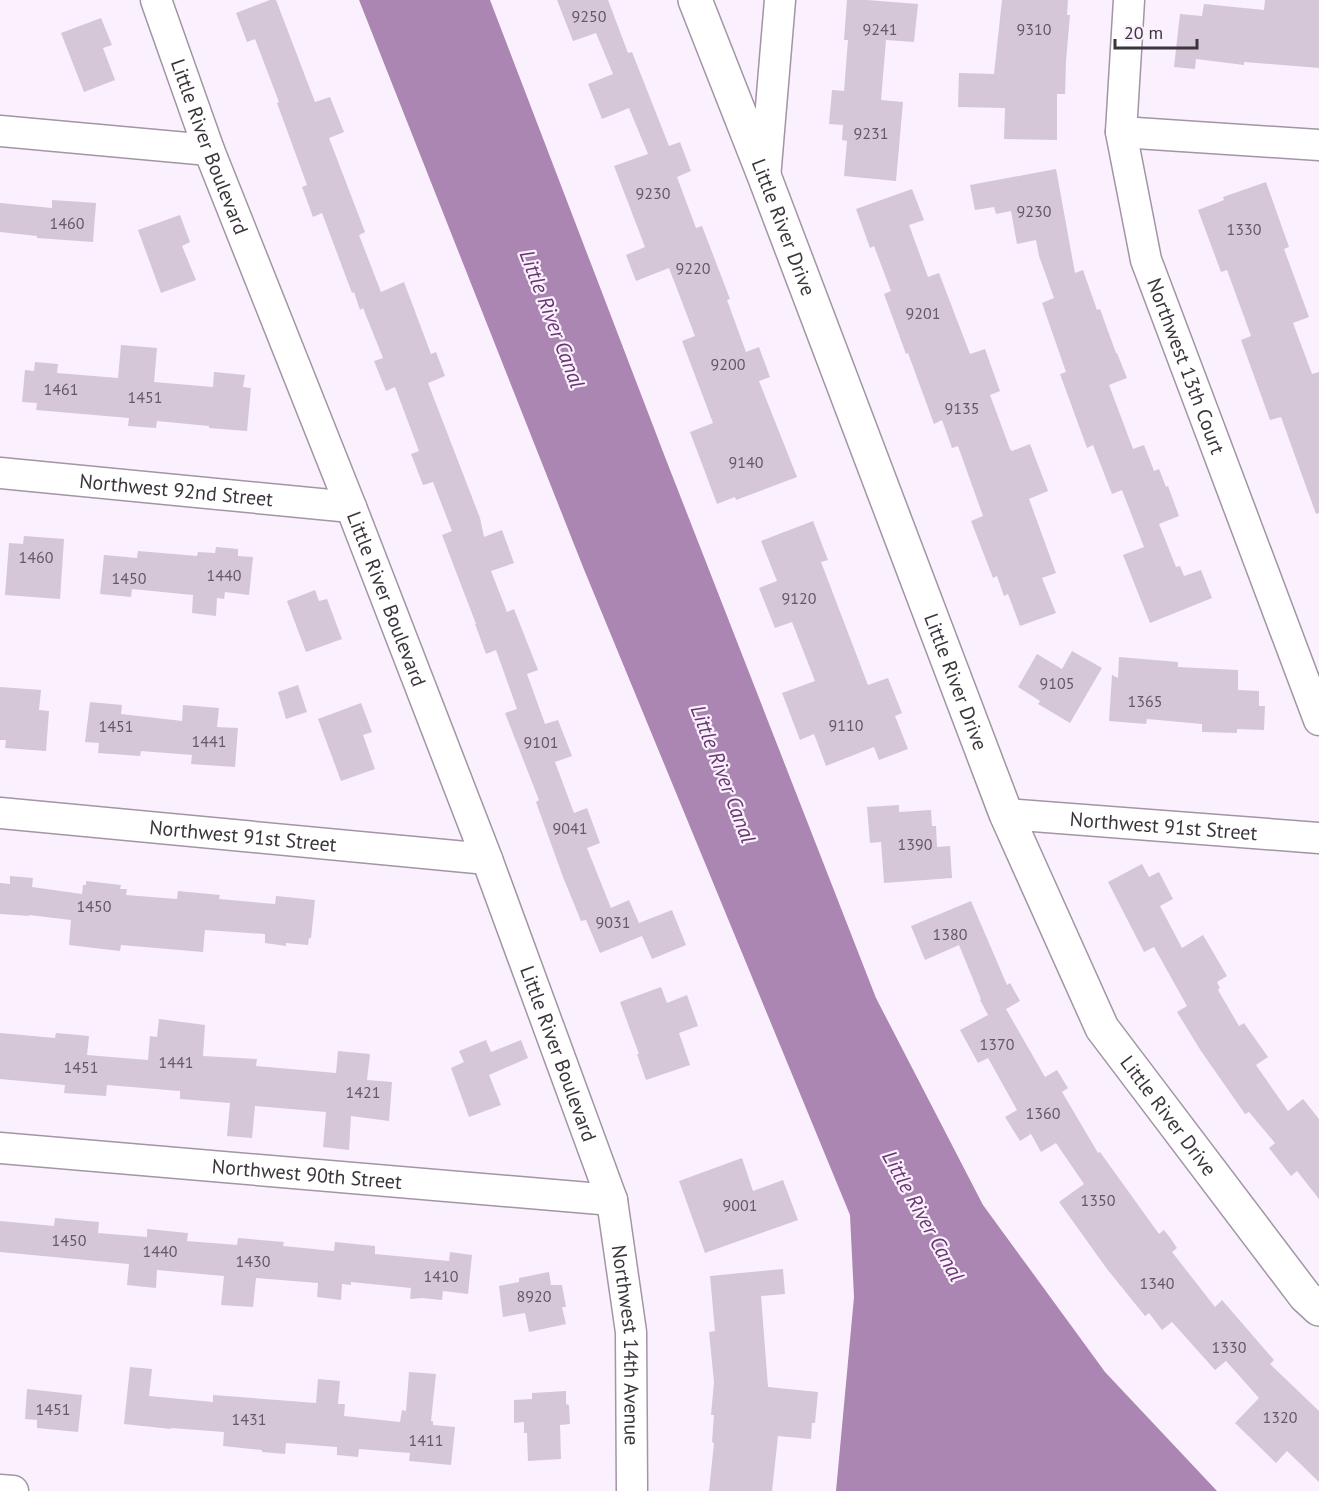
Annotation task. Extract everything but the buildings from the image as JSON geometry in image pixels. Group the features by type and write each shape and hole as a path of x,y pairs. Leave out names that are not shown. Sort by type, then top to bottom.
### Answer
{"street":[{"name":"Little River Boulevard","path":"156,0 209,150 351,507 487,859 612,1200"},
{"name":"Little River Drive","path":"695,0 765,178 1006,814 1102,1028 1305,1296 1319,1309"},
{"path":"765,178 780,0"},
{"name":"Northwest 13th Court","path":"1129,0 1121,132 1146,260 1319,720"},
{"path":"0,131 209,150"},
{"path":"1121,132 1319,145"},
{"name":"Northwest 92nd Street","path":"0,472 351,507"},
{"name":"Northwest 91st Street","path":"0,813 487,859"},
{"name":"Northwest 91st Street","path":"1006,814 1319,838"},
{"name":"Northwest 90th Street","path":"0,1148 612,1200"},
{"name":"Northwest 14th Avenue","path":"612,1200 631,1332 632,1491"},
{"path":"0,1490 13,1491"}],"water":[{"name":"Little River Canal","path":"359,0 490,0 876,998 983,1205 1105,1372 1217,1491 836,1491 854,1297 850,1215 583,567"}]}
